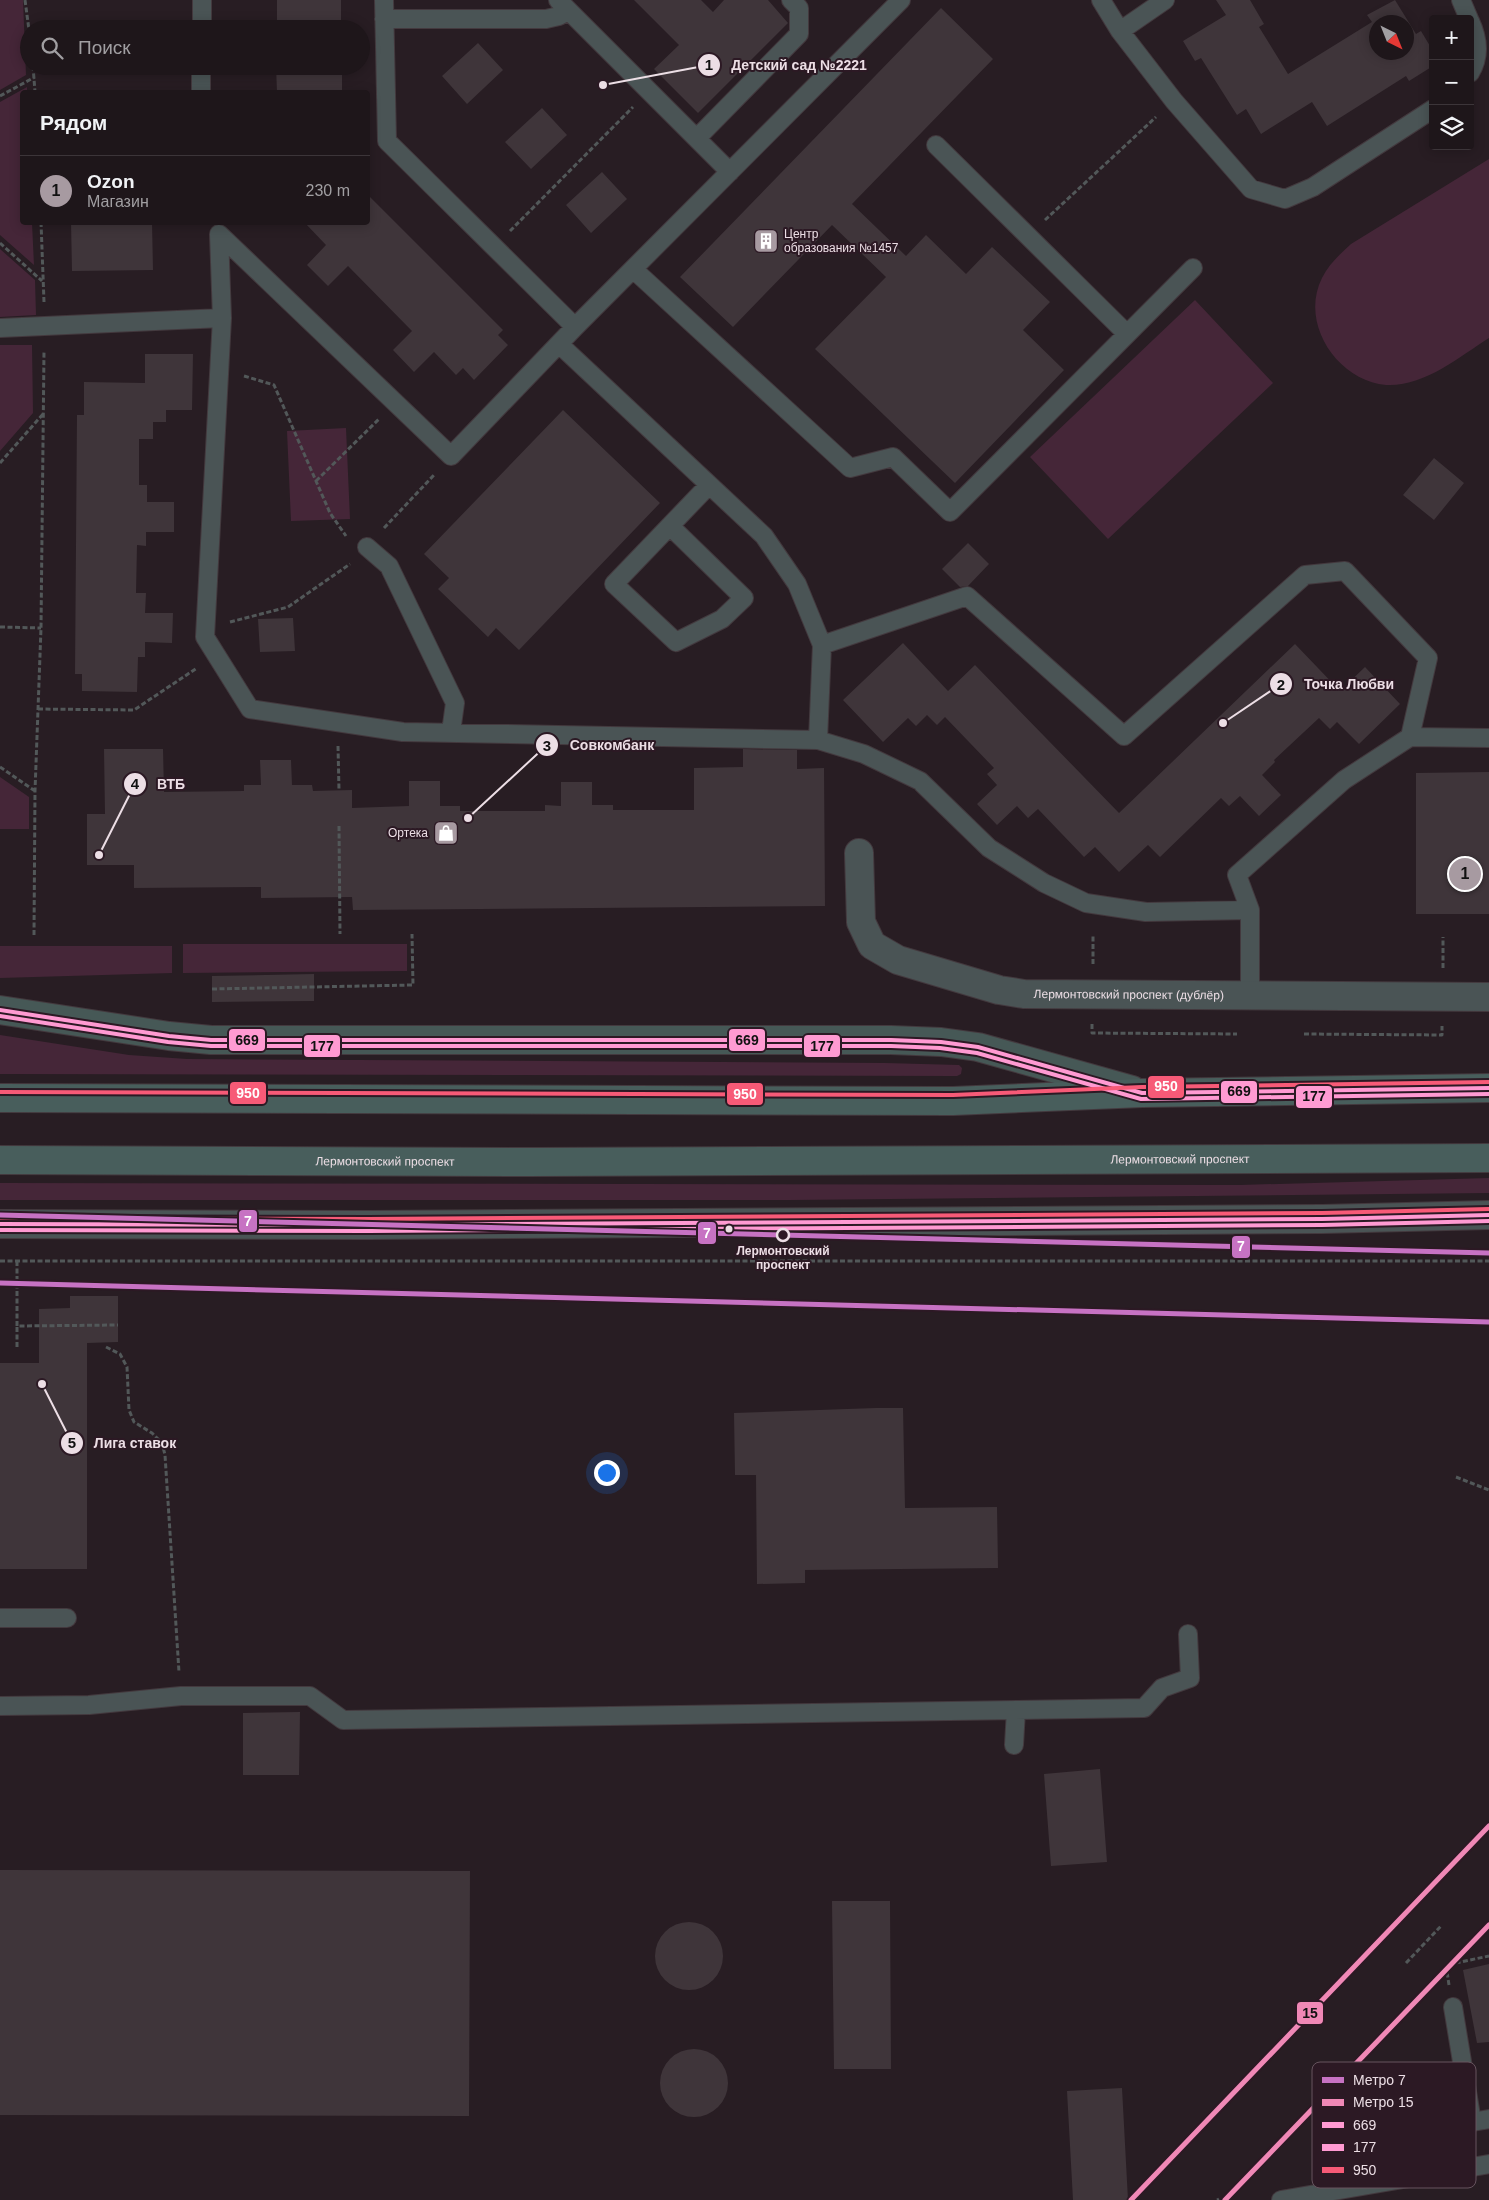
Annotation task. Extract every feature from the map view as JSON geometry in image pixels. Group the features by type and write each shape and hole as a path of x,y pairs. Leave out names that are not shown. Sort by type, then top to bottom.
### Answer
{"main road":[{"path":"0,1098 952,1101 1142,1093 1489,1088"},
{"name":"Лермонтовский проспект","path":"0,1160 572,1162 1489,1158"}],"street":[{"name":"Лермонтовский проспект (дублёр)","path":"859,853 861,922 865,935 872,945 898,960 999,990 1024,994 1489,997"},
{"path":"0,1010 169,1036 211,1040 891,1040 942,1042 978,1047 1142,1093"},
{"path":"0,1224 368,1225 1322,1219 1489,1215"}],"lane":[{"path":"202,0 202,20"},
{"path":"384,0 387,141 575,327"},
{"path":"697,138 799,34 799,8 792,0"},
{"path":"216,228 451,456 575,327 901,0"},
{"path":"1101,0 1120,31 1174,101 1251,189 1285,199 1313,188 1429,111"},
{"path":"1120,31 1165,0"},
{"path":"1461,0 1468,15"},
{"path":"384,19 546,18 559,16 563,5 730,172"},
{"path":"1474,29 1478,38 1474,67"},
{"path":"201,75 201,90"},
{"path":"936,145 1127,334"},
{"path":"216,228 222,318 205,637 250,709 403,732 818,740 864,754 920,781 989,848 1044,883 1086,903 1146,912 1250,910"},
{"path":"633,270 850,468 893,457 950,512 1193,268"},
{"path":"0,328 222,318"},
{"path":"559,344 764,536 797,584 822,644 818,740"},
{"path":"670,526 744,598 722,619 676,642 614,584 709,485"},
{"path":"363,551 389,566 455,704 451,732"},
{"path":"822,644 967,596 1124,736 1305,575 1344,571 1428,658 1410,737"},
{"path":"1250,995 1250,910 1237,875 1344,780 1410,737 1489,738"},
{"path":"0,1618 67,1618"},
{"path":"0,1706 90,1705 181,1696 310,1696 343,1720 1144,1708 1162,1688 1190,1678 1188,1634"},
{"path":"1014,1745 1016,1710"},
{"path":"1453,2007 1462,2062"},
{"path":"1476,2121 1489,2119"},
{"path":"1476,2166 1489,2164"},
{"path":"1281,2200 1350,2188"}],"path":[{"path":"25,0 28,20"},
{"path":"0,96 35,77 35,90"},
{"path":"494,247 649,91"},
{"path":"1029,236 1136,134 1174,101"},
{"path":"34,936 35,791 41,628 45,327 41,225"},
{"path":"0,243 43,282"},
{"path":"219,368 274,385 330,513 363,551"},
{"path":"316,482 395,403"},
{"path":"0,463 44,414"},
{"path":"205,629 288,607 347,567 451,456"},
{"path":"0,627 41,628"},
{"path":"38,709 134,710 216,656"},
{"path":"338,722 339,790"},
{"path":"0,767 35,791"},
{"path":"339,826 340,934"},
{"path":"212,989 413,985 412,934"},
{"path":"1092,969 1093,936"},
{"path":"1442,972 1443,938"},
{"path":"1092,1018 1092,1033 1237,1034"},
{"path":"1304,1034 1442,1035 1442,1020"},
{"path":"0,1261 1489,1260"},
{"path":"17,1261 17,1346"},
{"path":"17,1326 118,1326"},
{"path":"106,1346 120,1354 127,1367 129,1410 134,1422 162,1442 165,1455 181,1696"},
{"path":"1456,1477 1489,1490"},
{"path":"1406,1963 1441,1926"},
{"path":"1453,2007 1446,1965 1489,1956"}],"shaded area":[{"path":"0,0 23,0 24,20 20,20 20,75 26,75 0,90"},
{"path":"20,91 20,225 32,225 34,265 0,235 0,102"},
{"path":"1489,159 1489,338 1453,362 1414,381 1386,385 1369,381 1353,373 1339,362 1327,347 1319,331 1316,314 1316,296 1325,273 1351,244"},
{"path":"0,249 35,280 36,315 0,317"},
{"path":"1195,300 1273,383 1108,539 1030,457"},
{"path":"0,345 32,345 33,413 0,451"},
{"path":"346,428 350,519 291,521 287,431"},
{"path":"0,777 29,797 29,829 0,829"},
{"path":"183,944 407,944 407,971 183,973"},
{"path":"0,946 172,946 172,973 0,978"},
{"path":"0,1035 129,1055 187,1059 885,1063 959,1065 962,1068 961,1074 957,1076 0,1074"},
{"path":"1489,1178 1489,1193 791,1200 0,1200 0,1183 1240,1185"}],"building":[{"path":"277,0 341,0 341,20 277,20"},
{"path":"634,0 701,0 713,12 724,0 768,0 788,23 698,113 654,69 679,45"},
{"path":"1216,0 1250,0 1264,24 1259,27 1288,74 1369,24 1369,60 1414,60 1414,31 1416,34 1421,31 1429,44 1429,68 1409,81 1406,76 1327,126 1312,102 1261,134 1246,109 1237,115 1201,58 1195,61 1183,41 1226,15"},
{"path":"1395,0 1404,15 1369,15 1369,18 1367,15"},
{"name":"Центр образования №1457","path":"941,8 993,59 852,204 906,256 926,235 966,274 992,247 1050,302 1023,330 1064,370 955,483 815,349 886,277 832,225 733,327 680,277"},
{"path":"478,43 503,70 467,104 442,76"},
{"path":"276,75 342,75 342,90 277,90"},
{"path":"542,108 567,135 531,169 505,142"},
{"path":"602,172 627,199 591,233 566,205"},
{"path":"370,197 503,330 498,335 508,345 474,380 463,368 456,375 434,352 414,372 393,350 412,331 348,266 328,286 307,265 326,245 307,225 370,225"},
{"path":"71,225 152,225 153,270 72,271"},
{"path":"145,354 193,354 192,410 166,410 166,422 153,422 153,439 139,439 139,485 147,485 147,502 174,502 174,532 146,532 146,546 137,545 136,593 146,593 145,613 173,613 172,643 145,642 145,657 138,657 137,692 82,691 82,674 75,674 77,415 84,415 84,382 145,383"},
{"path":"563,410 660,503 519,650 496,628 488,637 438,589 449,578 424,554"},
{"path":"1434,458 1464,483 1434,520 1403,495"},
{"path":"968,543 989,564 968,586 960,587 942,569"},
{"path":"293,618 295,651 260,652 258,619"},
{"path":"903,643 948,691 975,665 1119,813 1295,644 1340,691 1365,667 1400,704 1359,744 1337,722 1330,729 1319,718 1274,760 1275,762 1262,775 1281,795 1259,816 1240,796 1229,806 1221,798 1160,857 1148,845 1119,872 1095,847 1084,857 1038,809 1028,818 1017,806 997,825 977,804 997,785 987,774 994,768 945,717 937,725 927,715 916,726 908,718 883,742 843,700"},
{"path":"104,749 163,749 164,792 244,791 244,785 261,785 260,760 291,760 292,785 312,785 313,791 352,790 352,808 409,806 409,781 440,781 440,806 460,806 460,811 545,811 545,805 561,806 561,782 592,782 592,805 613,805 613,810 694,810 694,768 743,767 743,749 797,750 797,769 824,768 825,906 353,910 352,897 261,898 261,887 134,888 134,865 87,865 87,814 105,814"},
{"path":"1489,772 1489,914 1416,914 1416,773"},
{"path":"314,974 314,1001 212,1002 212,976"},
{"path":"70,1296 118,1296 118,1342 87,1343 87,1569 0,1569 0,1363 39,1363 39,1309 70,1308"},
{"path":"903,1408 905,1508 997,1507 998,1568 805,1570 805,1583 757,1584 756,1475 735,1475 734,1413"},
{"path":"300,1712 299,1775 243,1775 243,1713"},
{"path":"1100,1769 1107,1862 1051,1866 1044,1774"},
{"path":"0,1870 470,1871 469,2116 0,2115"},
{"path":"832,1901 890,1901 891,2069 834,2069"},
{"path":"689,1922 702,1925 713,1932 720,1943 723,1956 720,1969 713,1980 702,1987 689,1990 676,1987 665,1980 658,1969 655,1956 658,1943 665,1932 676,1925"},
{"path":"1489,1964 1489,2042 1477,2043 1463,1970"},
{"path":"694,2049 707,2052 718,2059 725,2070 728,2083 725,2096 718,2107 707,2114 694,2117 681,2114 670,2107 663,2096 660,2083 663,2070 670,2059 681,2052"},
{"path":"1122,2088 1128,2200 1073,2200 1067,2091"}],"metro line":[{"name":"7","path":"0,1215 1489,1253"},
{"name":"7","path":"0,1283 1489,1322"},
{"name":"15","path":"1131,2200 1489,1826"},
{"name":"15","path":"1357,2062 1489,1925"},
{"name":"15","path":"1225,2200 1312,2109"}],"transit line":[{"name":"669","path":"0,1010 169,1036 211,1040 891,1040 941,1042 978,1047 1142,1093 1489,1088"},
{"name":"177","path":"0,1016 168,1042 211,1046 891,1046 940,1048 977,1053 1141,1099 1489,1094"},
{"name":"950","path":"0,1092 953,1095 1142,1087 1489,1082"},
{"name":"950","path":"0,1218 368,1219 1322,1213 1489,1209"},
{"name":"669","path":"0,1224 368,1225 1322,1219 1489,1215"},
{"name":"177","path":"0,1230 368,1231 1322,1225 1489,1221"}],"place":[{"name":"Детский сад №2221","path":"603,85"},
{"name":"Центр образования №1457","path":"766,241"},
{"name":"Точка Любви","path":"1223,723"},
{"name":"Совкомбанк","path":"468,818"},
{"name":"Ортека","path":"446,833"},
{"name":"ВТБ","path":"99,855"},
{"name":"Ozon","path":"1465,874"},
{"name":"Лермонтовский проспект","path":"783,1235"},
{"name":"Лига ставок","path":"42,1384"}]}
